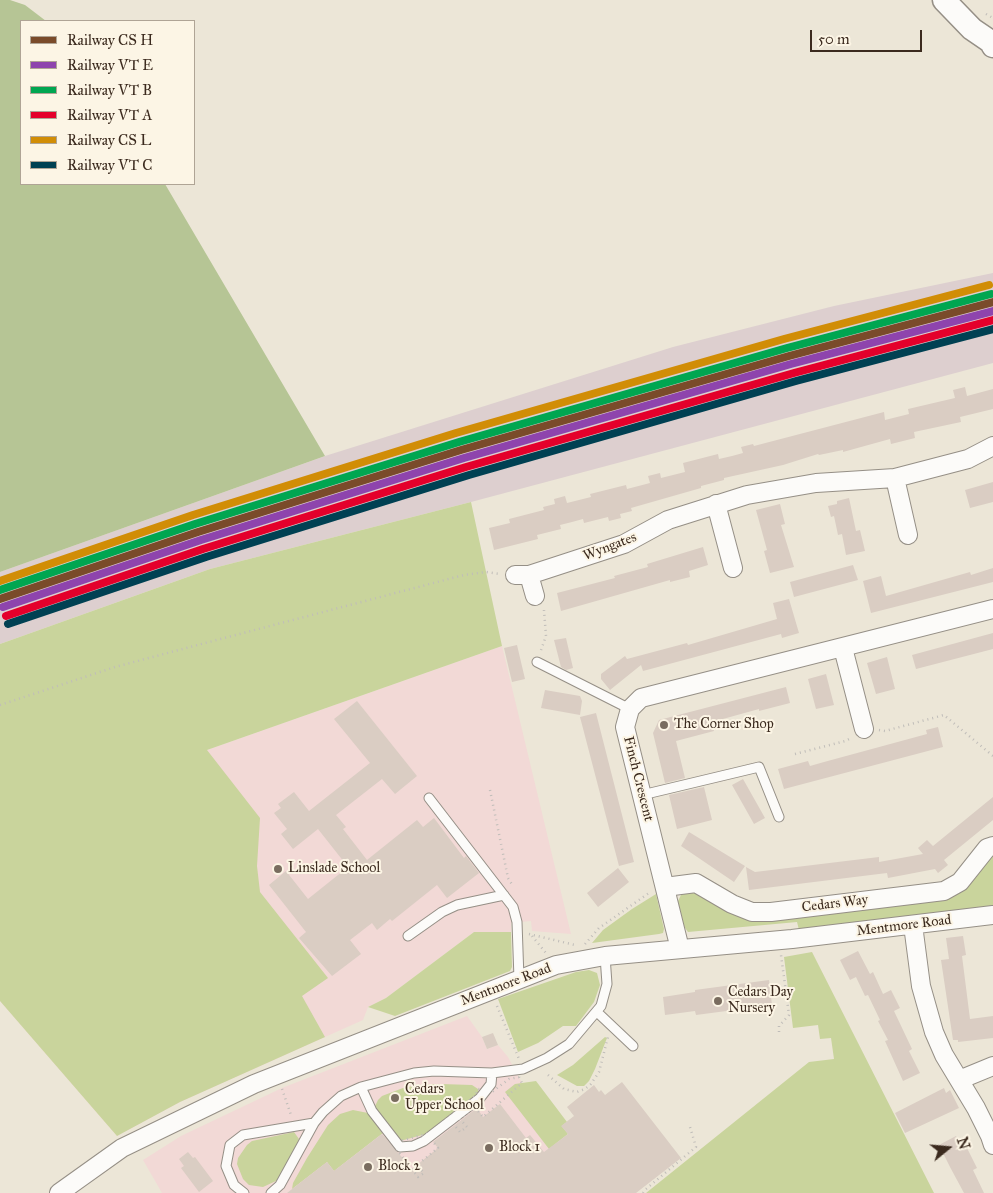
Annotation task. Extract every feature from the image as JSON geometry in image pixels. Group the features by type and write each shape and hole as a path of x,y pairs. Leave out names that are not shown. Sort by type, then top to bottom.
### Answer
{"street":[{"path":"944,0 972,29 992,43"},
{"name":"Wyngates","path":"522,575 624,544 668,520 747,495 816,483 895,478 968,459 993,446"},
{"path":"895,478 908,535"},
{"path":"716,504 733,568"},
{"path":"522,575 535,596"},
{"path":"630,709 641,698 993,609"},
{"path":"844,648 864,729"},
{"name":"Finch Crescent","path":"630,709 625,727 680,949"},
{"name":"Cedars Way","path":"665,887 696,884 732,904 752,912 771,912 944,891 960,882 987,848 993,846"},
{"name":"Mentmore Road","path":"59,1193 122,1148 254,1084 556,965 605,956 913,925 993,914"},
{"path":"913,925 926,1010 937,1040 976,1108 993,1145"},
{"path":"959,1080 993,1066"}],"lane":[{"path":"537,662 630,709"},
{"path":"642,795 759,767 779,817"},
{"path":"429,798 513,907 517,922 519,979"},
{"path":"408,936 442,912 457,905 504,895"},
{"path":"271,1193 280,1185 314,1123 341,1096 361,1087 414,1073 434,1071 492,1072 523,1069 547,1058 568,1044 601,1006 607,984 605,956"},
{"path":"597,1012 633,1046"},
{"path":"361,1087 372,1111 400,1147 414,1146 424,1141 480,1098 491,1084 492,1072"},
{"path":"244,1193 234,1185 226,1166 230,1145 243,1134 314,1123"}],"path":[{"path":"0,705 115,667 464,575 486,572 522,575"},
{"path":"535,596 545,612 546,636 537,662"},
{"path":"795,754 846,741 864,729 885,731 944,715 993,756"},
{"path":"490,790 508,878 516,890"},
{"path":"524,932 571,943 580,948 599,928 655,889 665,887"},
{"path":"532,935 547,954"},
{"path":"779,1032 779,1026 789,1015 781,950"},
{"path":"490,991 523,1069"},
{"path":"548,1075 564,1089 577,1092 585,1089 599,1072 609,1031"},
{"path":"277,1076 292,1120"},
{"path":"643,1193 696,1148 690,1127"}],"shaded area":[{"path":"993,273 993,363 471,502 210,569 0,644 0,572 325,456 673,347 834,306"},
{"name":"Linslade School","path":"502,646 571,934 532,931 531,921 511,923 511,932 474,932 386,998 368,1007 363,1020 180,1102 117,1136 0,1001 0,818 207,750"},
{"name":"Cedars Upper School","path":"467,1016 482,1037 487,1049 498,1045 508,1057 555,1144 578,1193 162,1193 143,1160 181,1136 282,1088"}],"green space":[{"path":"0,0 10,0 25,5 45,20 20,20 20,185 166,185 325,456 0,572"},
{"path":"471,502 502,646 207,750 260,818 257,866 260,892 328,978 302,996 325,1037 180,1102 117,1136 0,1001 0,644 210,569"},
{"path":"993,849 993,908 799,930 797,922 688,932 680,921 677,903 681,895 695,890 729,909 938,899"},
{"path":"656,894 664,929 663,933 592,943 603,930"},
{"path":"474,932 511,932 512,967 510,971 395,1016 368,1007 386,998"},
{"path":"812,952 934,1193 646,1193 809,1062 834,1059 831,1038 820,1039 818,1025 793,1028 784,957"},
{"path":"589,970 597,973 600,985 594,1002 576,1026 563,1026 538,1043 518,1052 498,999 576,972"},
{"path":"605,1037 607,1038 595,1069 584,1086 577,1086 557,1075 573,1065"},
{"path":"536,1081 567,1122 562,1126 568,1134 549,1149 505,1092 515,1084"},
{"path":"441,1084 472,1085 478,1089 478,1093 430,1133 400,1141 378,1113 375,1106 378,1100 382,1096 403,1088"},
{"path":"353,1110 368,1113 383,1133 334,1171 327,1162 292,1189 293,1183 307,1158 328,1125 340,1114"},
{"path":"294,1132 299,1139 286,1168 276,1181 263,1187 249,1185 243,1179 237,1164 238,1158 247,1145 252,1141"}],"building":[{"path":"965,387 967,396 993,389 993,409 960,417 961,422 914,432 915,438 891,444 890,439 843,452 843,450 818,454 783,465 724,478 724,480 701,486 701,488 631,508 632,511 620,514 621,518 609,521 608,517 584,523 583,519 560,525 561,529 537,535 538,539 494,550 489,528 510,523 509,519 544,510 543,507 555,504 554,499 565,496 567,503 591,497 590,494 626,485 627,489 650,483 648,476 660,473 661,478 685,472 683,463 718,454 719,459 732,456 743,453 741,447 753,444 754,446 884,412 885,420 909,414 908,409 955,398 953,390"},
{"path":"993,482 993,502 970,508 965,490"},
{"path":"849,498 856,531 860,530 865,551 846,555 842,534 838,535 834,516 831,517 828,506"},
{"path":"780,504 785,524 781,525 794,567 770,573 764,551 767,550 756,510"},
{"path":"703,547 708,565 689,571 690,577 670,582 670,580 561,611 557,593 615,578 614,576 648,567 647,564"},
{"path":"853,565 858,580 794,597 790,582"},
{"path":"993,568 993,582 871,613 863,581 881,576 886,596 970,572 971,575"},
{"path":"789,599 799,633 782,638 781,634 643,671 641,665 610,690 601,679 601,674 625,656 627,659 687,643 688,645 777,619 773,603"},
{"path":"993,633 993,649 916,669 912,655"},
{"path":"566,638 573,668 566,670 561,667 554,640"},
{"path":"517,645 525,679 512,682 504,648"},
{"path":"887,657 895,689 876,694 867,663"},
{"path":"826,674 834,705 816,709 808,679"},
{"path":"786,687 790,703 759,711 759,709 712,722 714,731 676,741 685,778 665,783 653,733 659,720"},
{"path":"545,690 580,696 582,701 580,715 541,708"},
{"path":"357,701 417,776 395,794 382,779 336,815 346,827 343,829 367,860 417,820 423,827 434,818 464,858 466,856 479,873 447,898 437,885 392,921 390,919 377,930 372,923 350,940 361,954 332,976 299,938 306,932 269,885 286,871 308,899 348,867 318,829 293,849 281,834 287,829 274,813 281,808 278,804 294,792 309,811 370,763 334,719"},
{"path":"596,713 634,862 619,866 580,717"},
{"path":"938,727 943,747 784,789 778,769 808,761 810,766 927,734 926,730"},
{"path":"743,779 765,818 754,824 732,785"},
{"path":"704,787 712,820 677,829 669,795"},
{"path":"993,797 993,820 944,860 948,865 938,873 935,869 888,878 887,873 749,890 746,867 755,872 879,857 879,862 923,854 918,848 927,840 933,846"},
{"path":"689,832 745,866 734,882 681,846"},
{"path":"618,868 629,882 598,907 587,893"},
{"path":"963,936 966,955 962,956 970,1019 993,1016 993,1038 958,1042 958,1040 953,1040 941,960 949,959 946,938"},
{"path":"858,951 870,974 873,972 883,994 891,990 900,1008 894,1011 912,1049 909,1051 920,1073 903,1081 885,1041 888,1040 878,1021 880,1020 868,995 865,996 856,977 850,980 840,960"},
{"name":"Cedars Day Nursery","path":"769,980 772,1005 696,1015 695,1011 665,1015 663,997 695,992 695,990"},
{"path":"493,1033 498,1045 487,1049 482,1037"},
{"path":"622,1082 681,1158 636,1193 287,1193 327,1162 334,1171 382,1134 412,1169 438,1148 433,1142 477,1108 483,1117 500,1104 526,1138 530,1135 544,1152 568,1134 561,1126 574,1116 567,1107 594,1085 599,1092 601,1090 605,1095"},
{"path":"944,1088 946,1093 950,1090 959,1108 905,1133 895,1113"},
{"path":"956,1136 962,1148 966,1146 977,1168 973,1170 984,1193 964,1193 939,1145"},
{"path":"188,1152 193,1158 195,1157 213,1181 199,1192 181,1168 184,1166 179,1159"}],"transit line":[{"path":"0,581 193,515 456,433 784,339 989,285"},
{"path":"0,590 195,524 459,442 787,348 991,294"},
{"path":"0,599 198,532 461,450 789,356 993,302"},
{"path":"3,607 201,540 464,458 791,364 993,311"},
{"path":"6,616 203,549 466,467 794,373 993,320"},
{"path":"8,624 206,557 469,475 796,381 993,329"}],"place":[{"name":"The Corner Shop","path":"664,725"},
{"name":"Linslade School","path":"278,869"},
{"name":"Cedars Day Nursery","path":"718,1001"},
{"name":"Cedars Upper School","path":"395,1098"},
{"name":"Block 1","path":"489,1148"},
{"name":"Block 2","path":"368,1167"}]}
